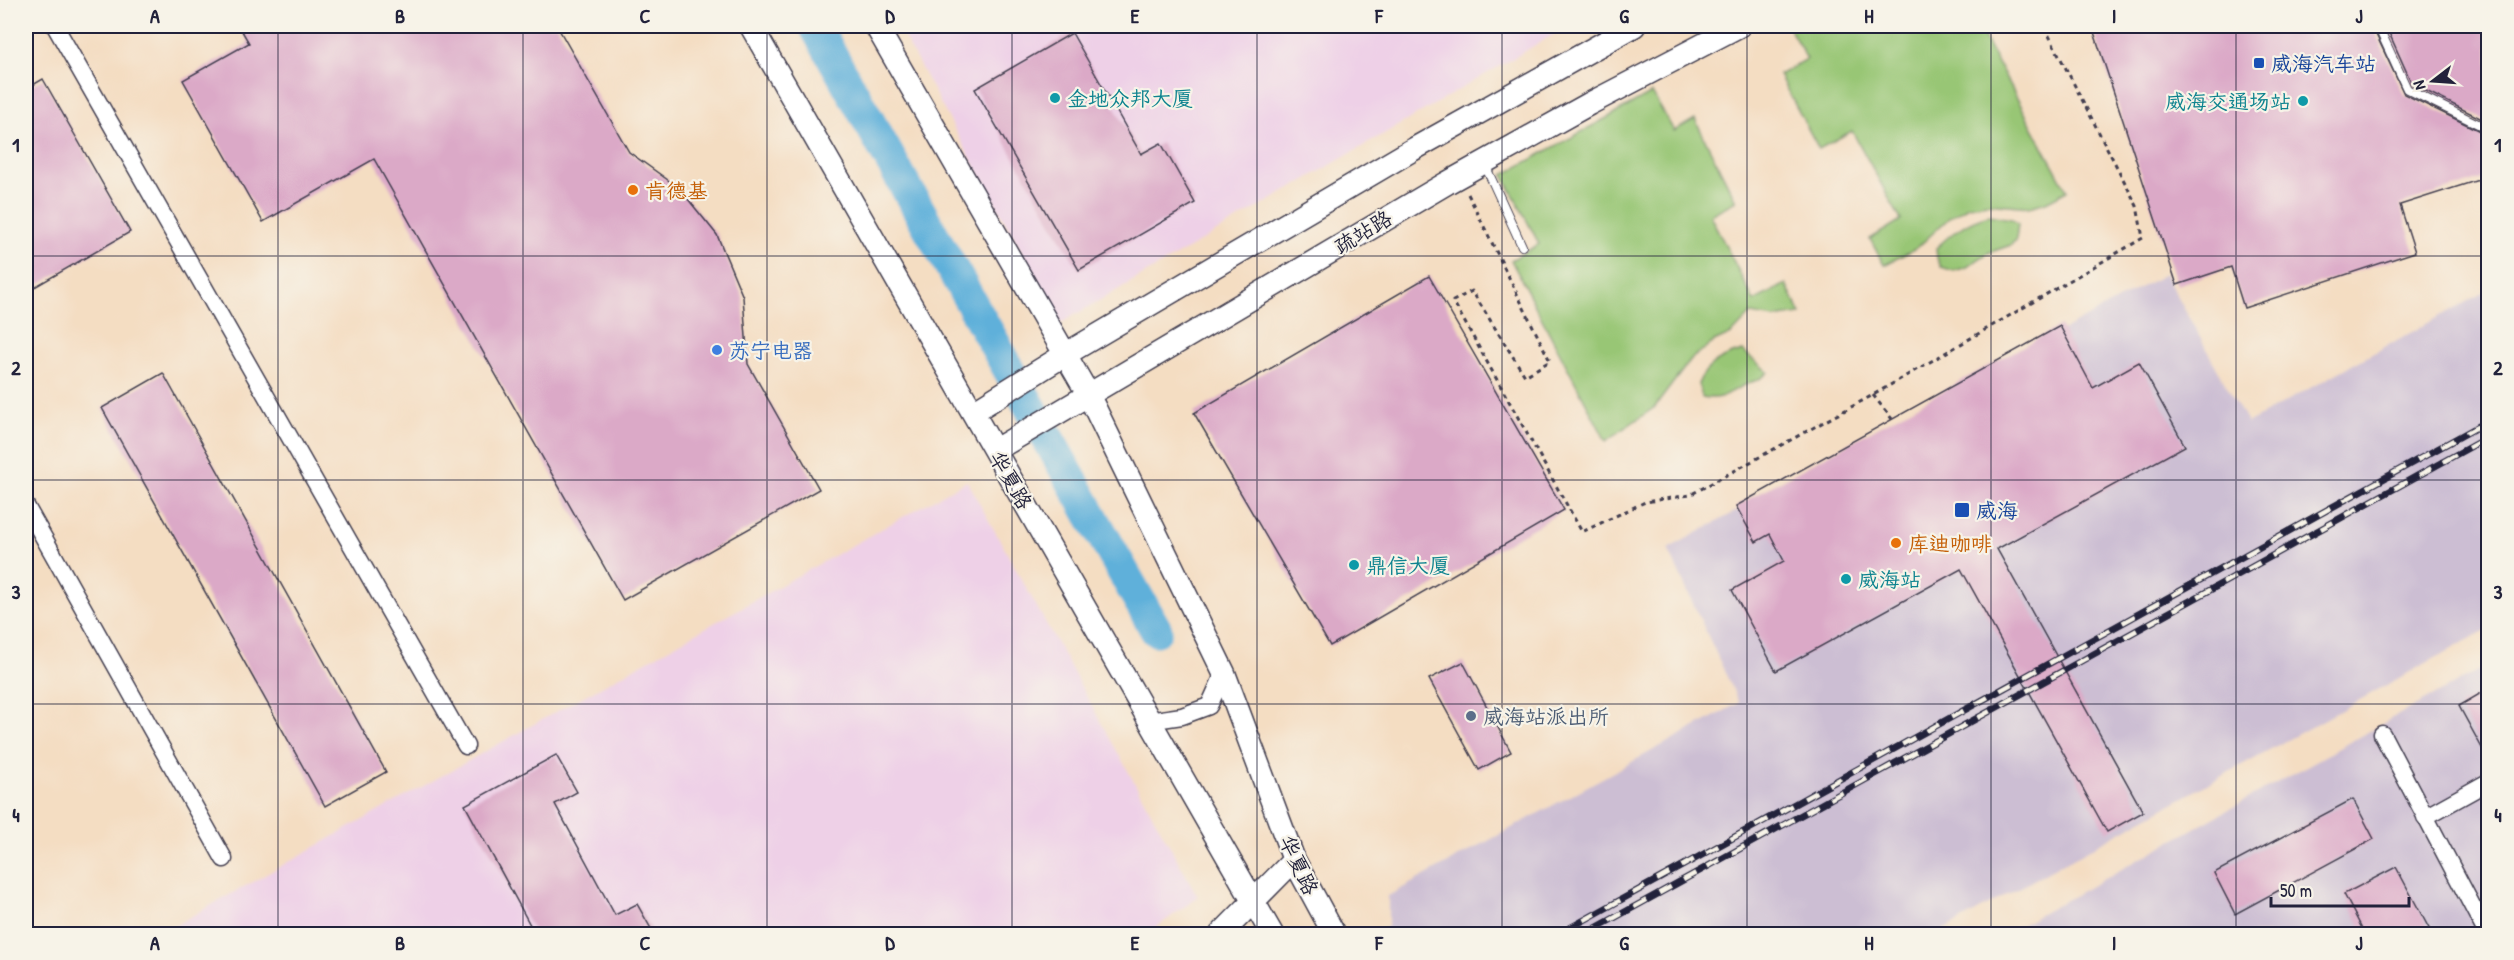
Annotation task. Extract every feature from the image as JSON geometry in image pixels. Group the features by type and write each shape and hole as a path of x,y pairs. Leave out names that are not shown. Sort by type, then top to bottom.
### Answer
{"main road":[{"name":"华夏路","path":"751,26 1002,446 1148,722 1272,934"},
{"name":"华夏路","path":"876,26 1081,398 1224,673 1294,860 1334,934"},
{"path":"979,408 1059,358 1412,150 1634,26"},
{"name":"疏站路","path":"1002,446 1484,162 1739,26"},
{"path":"1221,934 1294,860"}],"street":[{"path":"55,26 465,746"},
{"path":"1604,42 1624,26"},
{"path":"26,506 224,860"},
{"path":"1148,722 1182,716 1209,706 1224,673"},
{"path":"2382,734 2487,934"},
{"path":"2425,817 2488,782"}],"lane":[{"path":"2380,26 2378,26 2407,89 2488,129"},
{"path":"1484,162 1522,246"}],"path":[{"path":"1460,176 1550,361 1524,376 1472,291 1453,301 1582,532 1645,502 1690,495 1873,395 2143,238 2137,206 2044,26"},
{"path":"1873,395 1892,419"}],"shaded area":[{"path":"898,26 1568,26 1061,323"},
{"name":"威海站","path":"2165,274 2247,423 2488,290 2488,629 1936,934 1374,934 1388,926 1388,896 1739,703 1668,549"},
{"path":"967,481 1198,897 1147,934 160,934"},
{"path":"2488,665 2488,934 2005,934"}],"green space":[{"path":"1788,26 1978,26 2067,191 2030,207 1987,203 1968,206 1950,217 1917,248 1884,265 1870,239 1901,220 1852,131 1819,149 1779,75 1807,59"},
{"path":"1652,93 1674,131 1695,119 1736,201 1710,215 1754,301 1786,284 1801,314 1774,318 1751,314 1732,334 1714,342 1691,359 1655,407 1606,441 1511,260 1539,244 1503,175"},
{"path":"1989,215 2012,219 2018,224 2016,239 2011,245 1988,253 1967,267 1954,271 1941,267 1936,248 1960,228 1973,220"},
{"path":"1743,351 1768,372 1761,378 1726,395 1716,398 1702,397 1698,384 1706,371 1723,358"}],"building":[{"path":"239,26 557,26 629,152 679,188 717,235 743,297 748,364 819,489 623,600 374,159 263,222 183,80 249,43"},
{"name":"威海交通场站","path":"2092,26 2372,26 2404,94 2488,135 2488,177 2400,205 2415,252 2244,308 2231,267 2177,285"},
{"path":"2386,26 2488,26 2488,122 2412,84"},
{"path":"1072,33 1141,154 1161,143 1195,203 1079,270 975,89"},
{"path":"43,79 130,232 26,292 26,89"},
{"path":"1429,276 1564,510 1330,646 1194,413"},
{"name":"威海站","path":"2060,326 2093,388 2139,362 2185,446 1997,549 2143,812 2107,832 1961,569 1776,671 1732,590 1784,561 1770,534 1756,542 1736,506"},
{"path":"163,373 386,772 325,806 102,408"},
{"name":"威海站派出所","path":"1463,662 1511,752 1479,770 1429,679"},
{"path":"2488,689 2488,759 2459,706"},
{"path":"556,755 577,792 555,804 615,915 637,904 654,934 535,934 465,805"},
{"path":"2353,799 2374,839 2235,914 2214,873"},
{"path":"2396,867 2432,934 2365,934 2344,894"}],"waterway":[{"path":"815,26 1156,630"}],"railway":[{"path":"1559,934 2488,421"},
{"path":"1585,934 2488,437"}],"place":[{"name":"威海汽车站","path":"2259,63"},
{"name":"金地众邦大厦","path":"1055,98"},
{"name":"威海交通场站","path":"2303,101"},
{"name":"肯德基","path":"633,190"},
{"name":"苏宁电器","path":"717,350"},
{"name":"威海","path":"1962,510"},
{"name":"库迪咖啡","path":"1896,543"},
{"name":"鼎信大厦","path":"1354,565"},
{"name":"威海站","path":"1846,579"},
{"name":"威海站派出所","path":"1471,716"}]}
